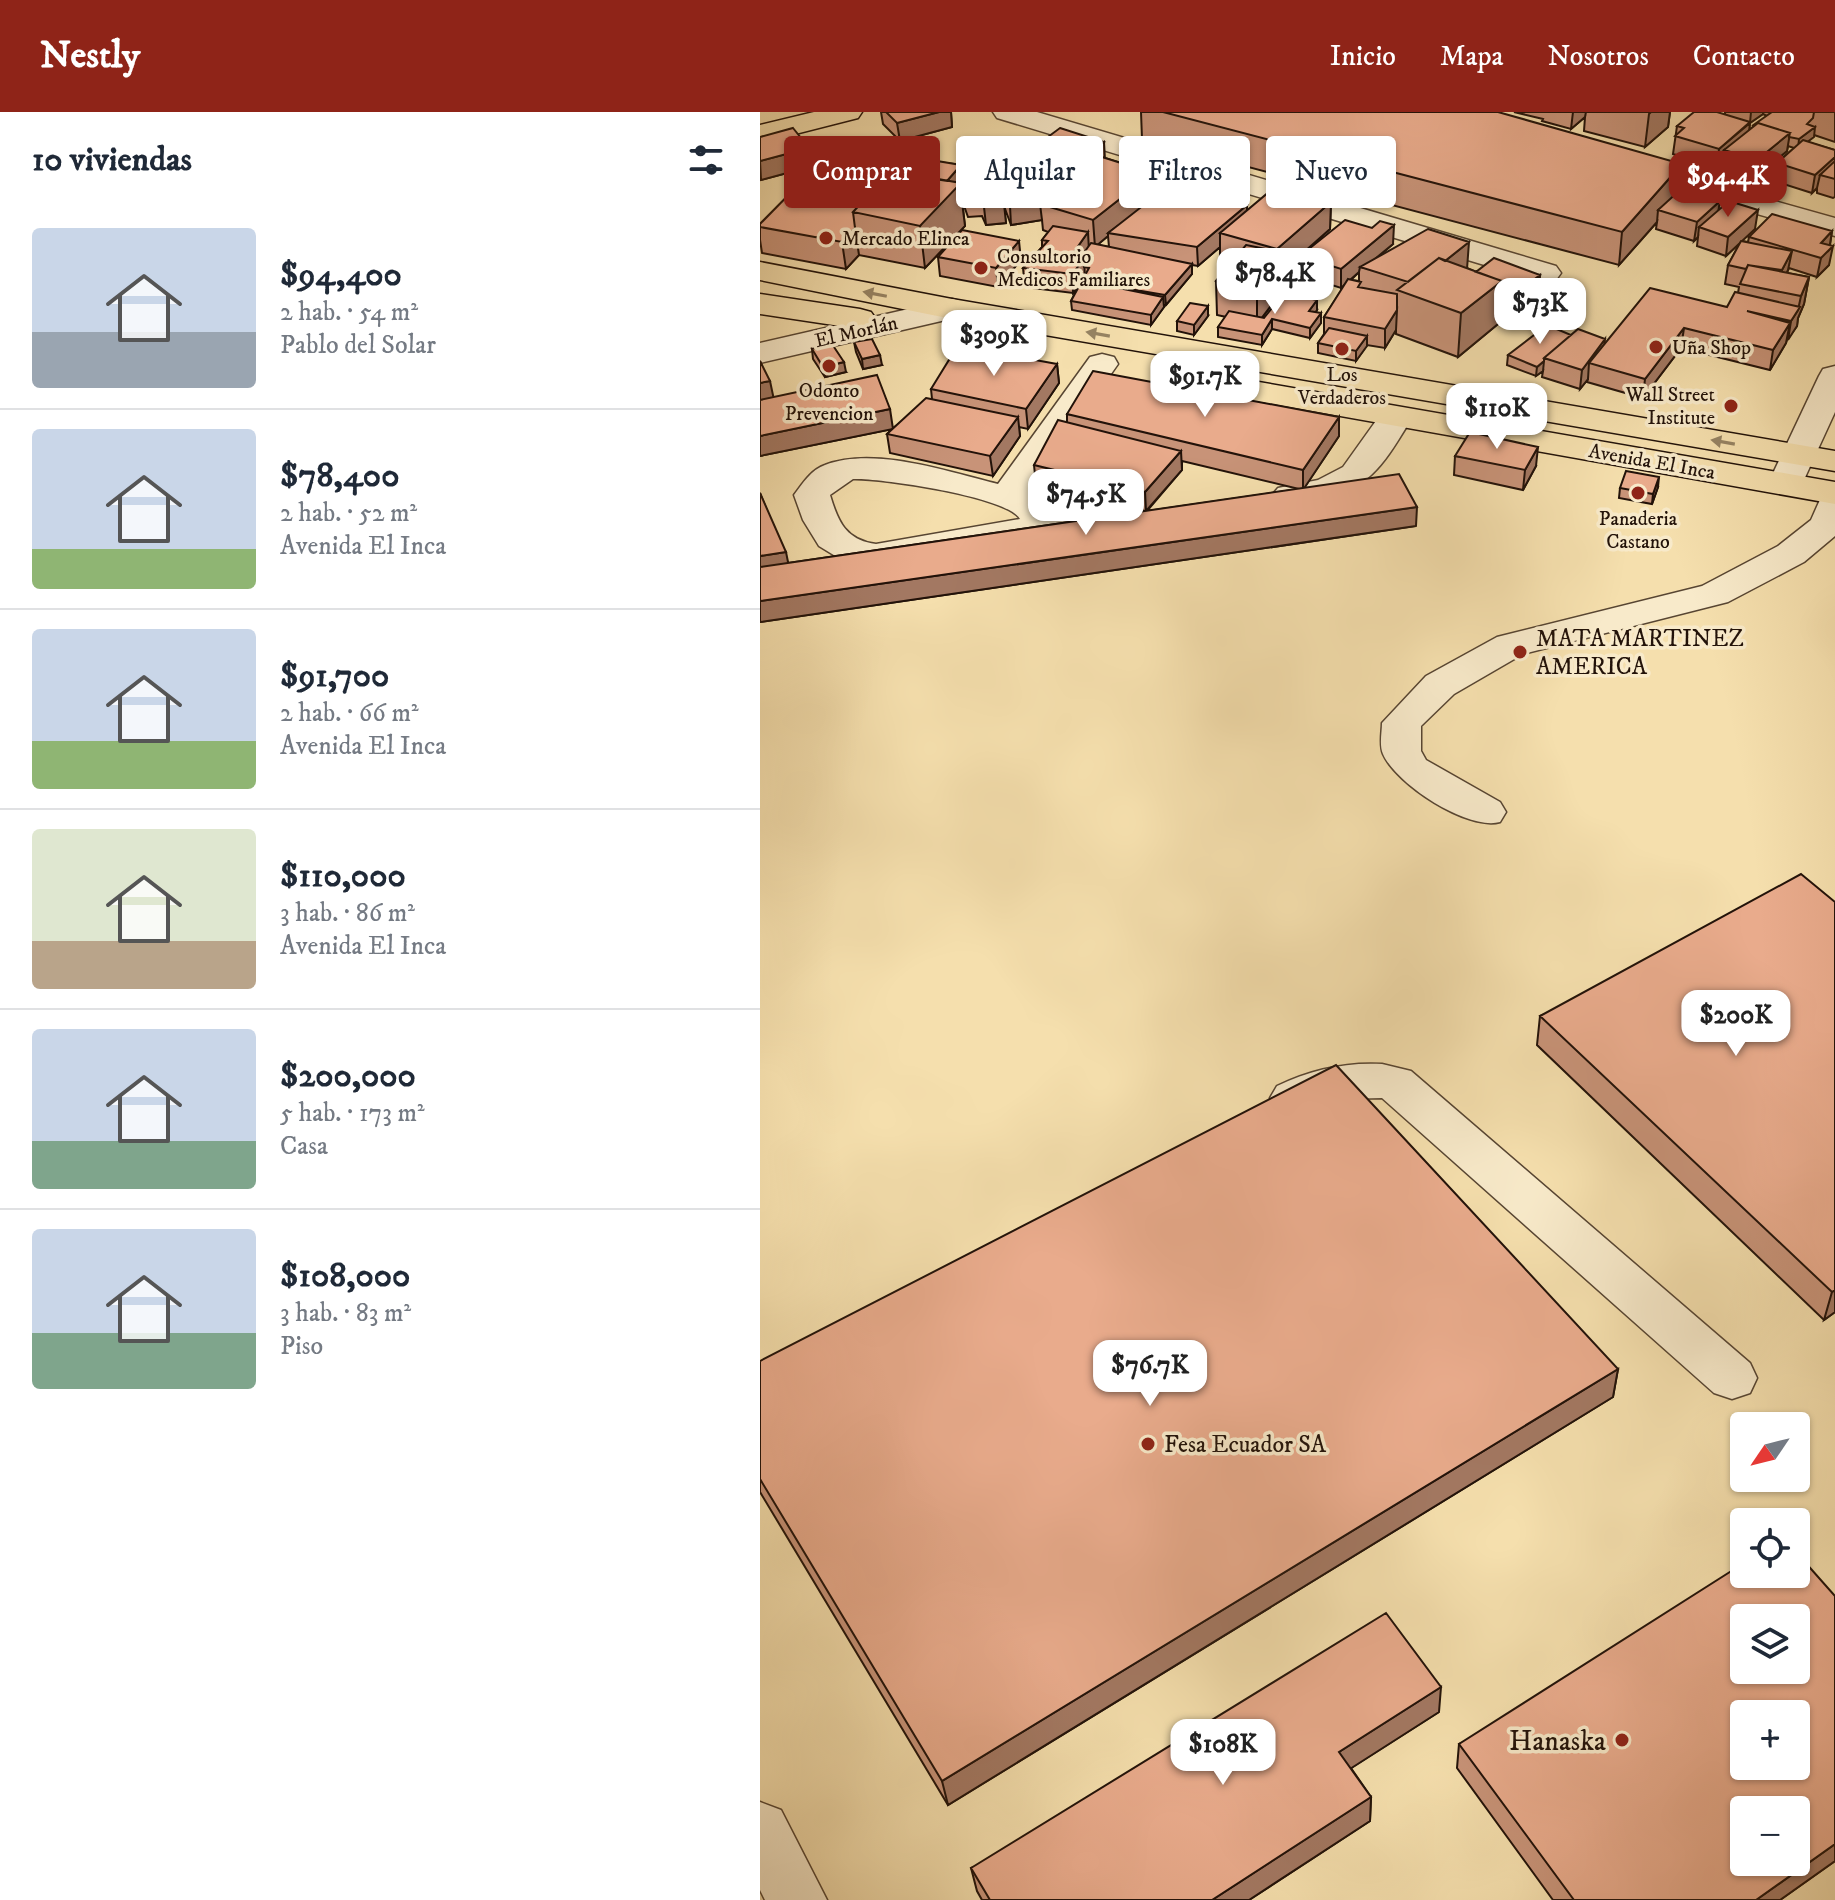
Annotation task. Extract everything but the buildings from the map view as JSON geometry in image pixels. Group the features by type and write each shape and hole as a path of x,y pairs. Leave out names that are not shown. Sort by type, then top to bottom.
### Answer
{"main road":[{"path":"760,134 848,112"},
{"name":"Avenida El Inca","path":"760,271 1792,470 1835,493"},
{"name":"Avenida El Inca","path":"760,304 887,323 1395,418 1792,470 1835,461"}],"street":[{"path":"1007,112 1545,273"},
{"path":"1592,159 1835,227"},
{"name":"El Morlán","path":"760,353 952,309"},
{"path":"1007,496 1102,364"},
{"path":"1792,470 1835,376"},
{"path":"1262,499 1324,491 1353,478 1395,418"},
{"path":"1040,526 1036,511 1025,502 876,468 836,472 823,478 812,495 818,518 830,537 843,549 860,554 937,545 1040,526 1157,512"},
{"path":"1486,812 1412,769 1401,751 1402,723 1440,685 1510,645 1715,594 1801,546 1827,525 1835,500"},
{"path":"1254,1118 1319,1085 1382,1080 1395,1083 1732,1378"},
{"path":"760,1830 797,1900"}],"place":[{"name":"Mercado Elinca","path":"826,238"},
{"name":"Consultorio Medicos Familiares","path":"981,268"},
{"name":"Uña Shop","path":"1656,347"},
{"name":"Los Verdaderos","path":"1342,349"},
{"name":"Odonto Prevencion","path":"829,366"},
{"name":"Wall Street Institute","path":"1731,406"},
{"name":"Panaderia Castano","path":"1638,493"},
{"name":"MATA MARTINEZ AMERICA","path":"1520,652"},
{"name":"Fesa Ecuador SA","path":"1148,1444"},
{"name":"Hanaska","path":"1622,1740"}]}
